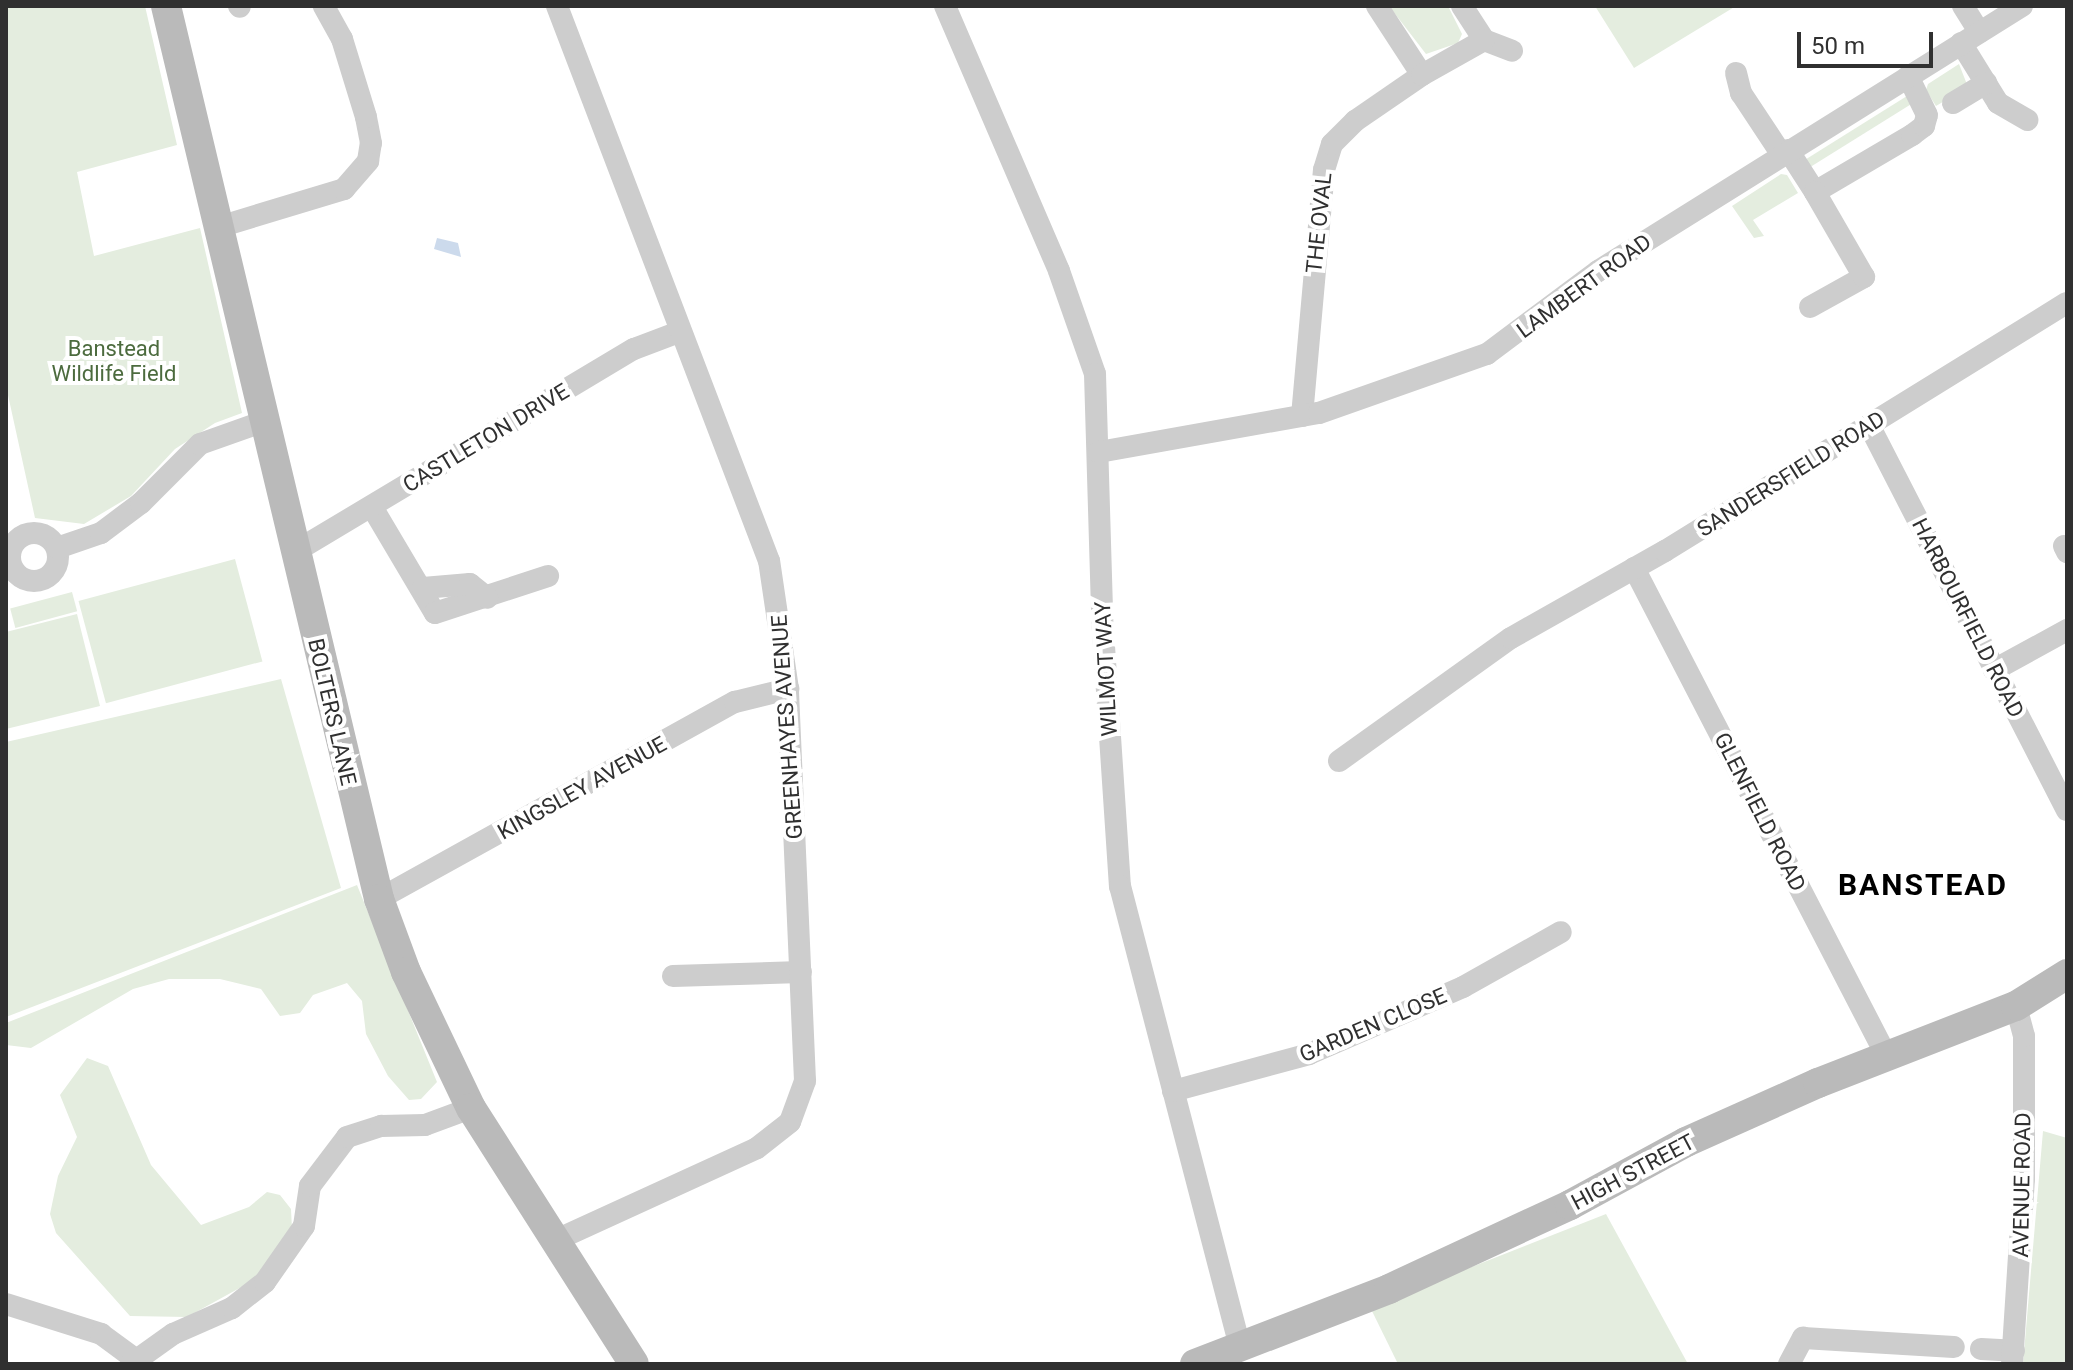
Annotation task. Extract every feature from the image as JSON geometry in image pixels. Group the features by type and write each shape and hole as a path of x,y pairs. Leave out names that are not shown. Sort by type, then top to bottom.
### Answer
{"main road":[{"name":"BOLTERS LANE","path":"166,6 379,899 406,972 471,1108 634,1364"},
{"name":"HIGH STREET","path":"1195,1364 1389,1289 1570,1205 1686,1142 1886,1055 2016,1006 2067,974"}],"street":[{"path":"219,227 344,189 368,161 371,143 366,117 342,39 324,6"},
{"name":"GREENHAYES AVENUE","path":"554,1241 757,1148 790,1122 805,1081 788,689 762,535 679,332 557,6"},
{"name":"WILMOT WAY","path":"945,6 998,122 1090,354 1099,397 1102,616 1120,886 1240,1346"},
{"path":"1377,6 1422,75"},
{"path":"1462,6 1484,40 1512,51"},
{"path":"1963,6 1970,38 1986,83 2007,111 2028,120"},
{"name":"LAMBERT ROAD","path":"1099,452 1302,416 1487,354 1598,271 2022,6"},
{"name":"THE OVAL","path":"1302,416 1327,157 1340,133 1422,75 1484,40"},
{"path":"1736,73 1741,93 1815,192 1864,277 1810,307"},
{"path":"1815,192 1924,126 1925,105 1908,76"},
{"path":"1953,103 1986,83"},
{"name":"SANDERSFIELD ROAD","path":"1339,761 1511,638 1634,568 2067,303"},
{"name":"CASTLETON DRIVE","path":"296,551 634,349 679,332"},
{"path":"57,548 101,533 141,503 200,444 265,421"},
{"name":"HARBOURFIELD ROAD","path":"1869,425 2067,810"},
{"path":"372,507 423,588 428,609 435,613 548,576"},
{"path":"27,534 43,535 57,548 54,569 36,581 21,577 8,559 14,543 27,534"},
{"name":"GLENFIELD ROAD","path":"1634,568 1886,1055"},
{"path":"1994,670 2067,630"},
{"name":"KINGSLEY AVENUE","path":"379,899 735,702 788,689"},
{"name":"GARDEN CLOSE","path":"1173,1091 1309,1054 1463,987 1561,932"},
{"path":"673,976 801,972"},
{"name":"AVENUE ROAD","path":"2013,1358 2024,1179 2024,1036 2016,1006"},
{"path":"6,1304 101,1334 133,1362 173,1334 232,1308 265,1282 304,1226 310,1186 347,1137 381,1126 425,1125 471,1108"},
{"path":"1789,1364 1803,1338 1954,1347"},
{"path":"1981,1349 2013,1358"}],"green space":[{"name":"Banstead Wildlife Field","path":"6,6 145,6 177,145 77,172 94,256 200,228 242,413 215,423 175,449 131,496 84,524 35,518 6,386"},
{"path":"1389,6 1448,6 1462,34 1458,43 1426,54"},
{"path":"1595,6 1736,6 1634,68"},
{"path":"1959,64 1968,87 1936,106 1926,90 1928,84"},
{"path":"1907,96 1912,104 1808,168 1804,161"},
{"path":"1781,174 1787,175 1798,193 1753,220 1764,236 1754,238 1732,206"},
{"path":"235,559 262,661 106,703 79,601"},
{"path":"72,592 77,611 15,628 10,609"},
{"path":"77,614 100,706 6,729 6,632"},
{"path":"281,679 341,888 6,1017 6,742"},
{"path":"357,885 437,1082 421,1099 409,1100 388,1076 366,1034 362,1001 347,983 313,995 300,1013 280,1016 261,989 220,979 169,979 133,989 31,1048 6,1045 6,1023"},
{"path":"87,1058 108,1066 151,1165 201,1225 249,1207 267,1192 280,1195 291,1209 292,1229 256,1279 187,1317 130,1316 56,1233 50,1214 58,1176 77,1137 60,1095"},
{"path":"2043,1131 2067,1138 2067,1364 2023,1364"},
{"path":"1606,1214 1688,1364 1398,1364 1370,1307"}],"water":[{"path":"437,238 458,243 461,257 434,249"}],"district":[{"name":"BANSTEAD","path":"1923,885"}]}
